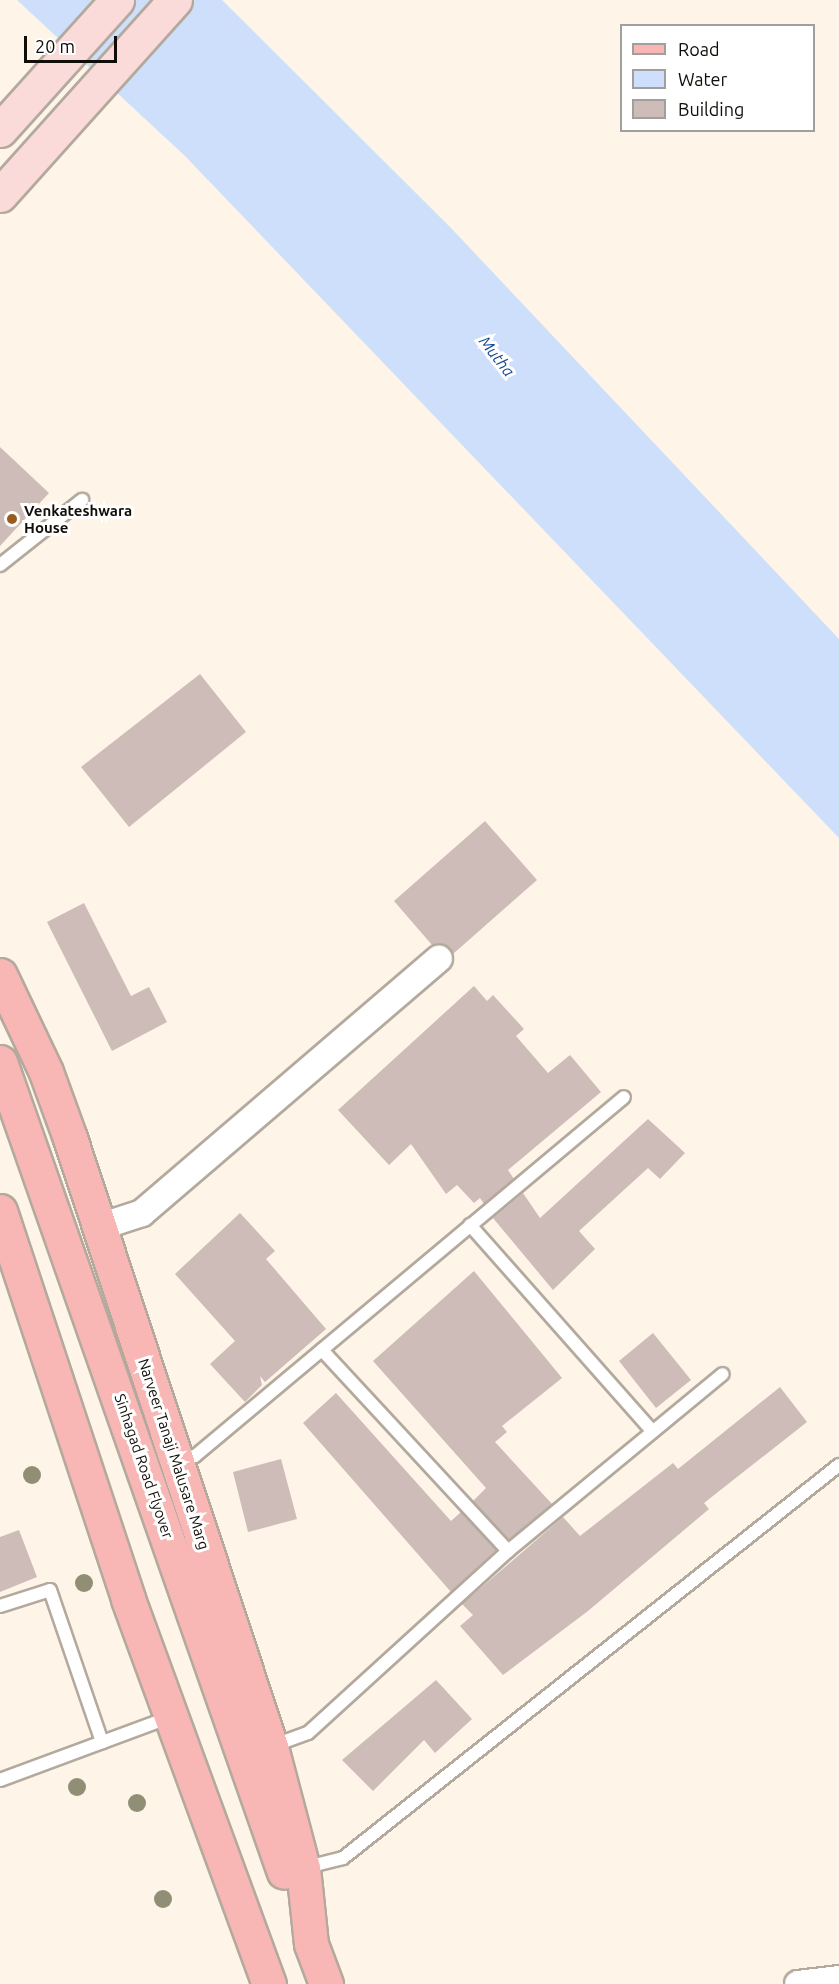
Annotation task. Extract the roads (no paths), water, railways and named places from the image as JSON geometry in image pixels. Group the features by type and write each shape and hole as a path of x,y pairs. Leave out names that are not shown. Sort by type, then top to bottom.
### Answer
{"main road":[{"path":"0,130 117,0"},
{"path":"0,195 175,0"},
{"name":"Narveer Tanaji Malusare Marg","path":"0,975 46,1072 177,1459 271,1747 303,1868 311,1944"},
{"name":"Narveer Tanaji Malusare Marg","path":"0,1062 326,1984"},
{"path":"0,1211 170,1717 269,1984"}],"street":[{"path":"99,1227 142,1213 439,958"},
{"path":"798,1984 839,1979"}],"lane":[{"path":"0,565 82,500"},
{"path":"177,1459 195,1456 624,1097"},
{"path":"470,1225 652,1431"},
{"path":"322,1350 508,1551"},
{"path":"271,1747 308,1733 508,1551 723,1374"},
{"path":"303,1868 343,1858 839,1465"},
{"path":"0,1606 50,1590 102,1742"},
{"path":"0,1780 170,1717"}],"water":[{"name":"Mutha","path":"17,0 222,0 451,228 839,639 839,838 184,155"}],"place":[{"name":"Venkateshwara House","path":"12,519"}]}
